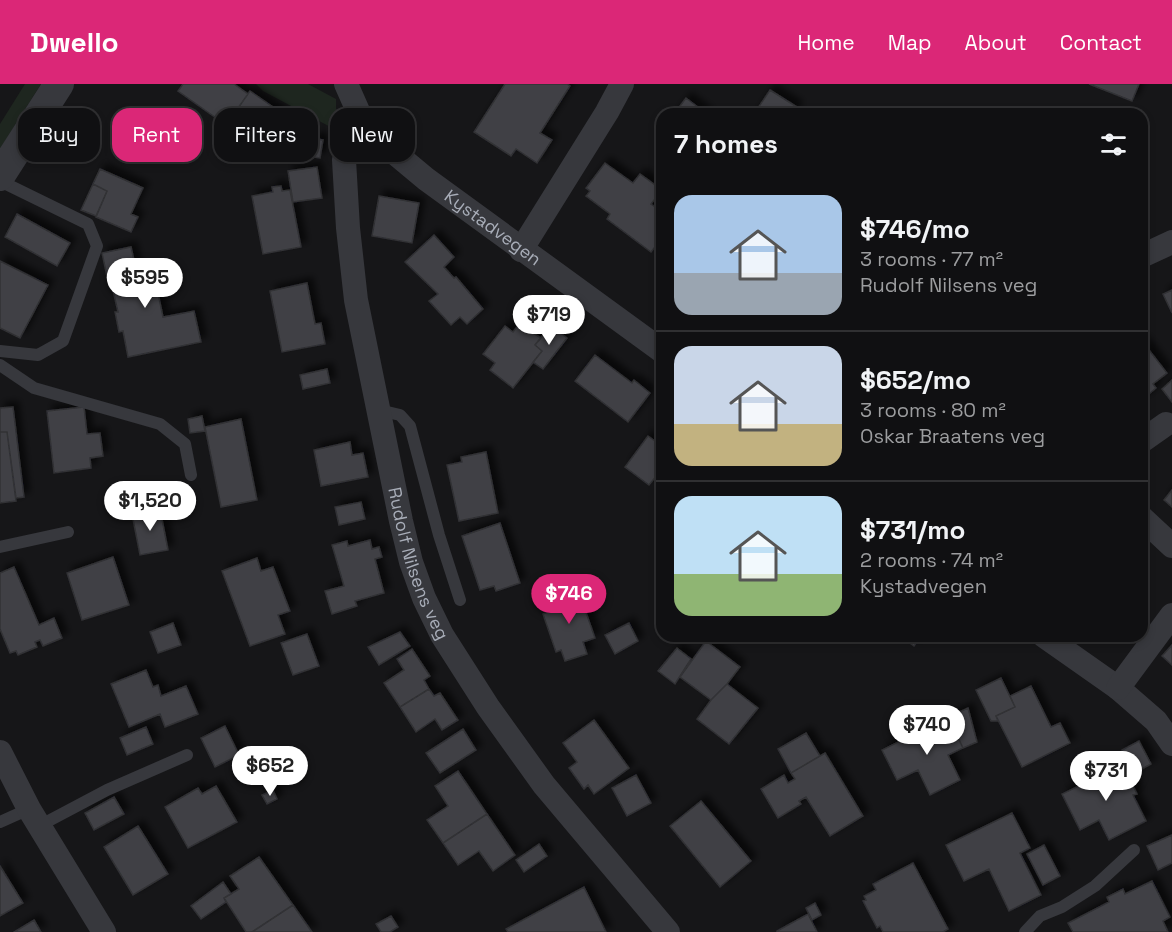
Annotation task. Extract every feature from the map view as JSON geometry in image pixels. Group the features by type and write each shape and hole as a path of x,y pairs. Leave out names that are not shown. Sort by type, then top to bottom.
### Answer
{"street":[{"path":"0,179 59,84"},
{"name":"Kystadvegen","path":"346,84 357,108"},
{"path":"521,250 622,84"},
{"name":"Rudolf Nilsens veg","path":"344,162 356,300 411,562 424,598 442,635 488,707 544,785 668,932"},
{"name":"Kystadvegen","path":"406,162 521,250 656,347"},
{"path":"1148,253 1172,242"},
{"path":"1148,437 1166,424"},
{"path":"1148,524 1172,546"},
{"path":"1118,688 1172,615"},
{"path":"1053,642 1118,688 1156,721 1172,744"},
{"path":"0,752 34,818 101,931"}],"lane":[{"path":"0,179 88,224 97,246 63,341 38,355 0,351"},
{"path":"0,365 34,388 160,424 185,444 191,476"},
{"path":"379,410 400,415 410,426 459,600"},
{"path":"0,548 68,532"},
{"path":"0,822 34,818 187,756"},
{"path":"1025,932 1040,916 1062,907 1095,886 1134,850"}],"shaded area":[{"path":"25,84 41,84 26,108 18,108 18,120 0,149 0,124"},
{"path":"256,84 308,84 336,99 336,108 330,108 330,127 318,120 318,108 295,108 263,91"}],"building":[{"path":"183,84 234,84 248,94 238,108 214,108 214,116 178,91"},
{"path":"505,84 567,84 570,86 540,133 552,140 537,163 516,149 511,156 474,132"},
{"path":"1089,84 1139,84 1132,101"},
{"path":"770,90 797,107 796,108 758,108"},
{"path":"250,91 274,108 238,108"},
{"path":"686,98 699,108 678,108"},
{"path":"318,139 323,140 320,158 318,158"},
{"path":"605,163 633,183 640,174 656,186 656,198 651,204 656,207 656,246 651,252 607,219 610,214 586,196 590,191 586,188"},
{"path":"317,167 322,198 293,202 288,171"},
{"path":"100,169 143,188 131,214 138,217 131,232 96,217 107,191 93,184"},
{"path":"93,184 107,191 96,216 81,210"},
{"path":"281,186 282,191 290,190 301,247 263,254 252,196 273,192 272,187"},
{"path":"379,196 419,203 412,243 372,236"},
{"path":"17,214 70,243 57,266 5,237"},
{"path":"434,235 454,257 444,267 454,278 456,277 483,309 467,324 460,317 451,325 429,301 438,294 405,262"},
{"path":"131,247 138,278 154,274 163,317 194,311 201,342 128,357 123,331 119,332 115,312 118,312 112,286 109,286 102,253"},
{"path":"0,261 48,285 20,338 0,328"},
{"path":"307,283 315,324 321,323 325,344 282,352 270,291"},
{"path":"1172,290 1172,313 1163,294"},
{"path":"519,324 541,338 535,345 542,351 513,388 490,370 495,363 483,354 505,326 513,332"},
{"path":"551,325 567,338 543,369 533,362 542,351 535,345"},
{"path":"1148,349 1167,373 1153,384 1156,388 1148,395"},
{"path":"595,355 632,383 634,380 650,393 628,422 575,381"},
{"path":"327,369 330,383 303,389 300,375"},
{"path":"1172,380 1172,402 1162,389"},
{"path":"13,407 24,497 16,498 7,432 0,432 0,408"},
{"path":"84,407 87,434 100,433 103,456 90,458 91,468 54,473 47,411"},
{"path":"202,416 205,431 190,433 188,419"},
{"path":"241,419 257,500 221,507 205,427"},
{"path":"0,432 7,432 16,501 0,503"},
{"path":"648,436 656,442 656,476 649,485 625,467"},
{"path":"350,442 352,455 363,453 368,477 321,486 314,450"},
{"path":"486,452 498,513 459,521 447,465 462,462 461,457"},
{"path":"1172,490 1172,507 1164,500"},
{"path":"361,502 365,519 339,525 335,507"},
{"path":"160,509 168,550 140,555 132,514"},
{"path":"500,523 520,583 496,591 494,586 480,590 462,536"},
{"path":"370,540 372,549 379,547 382,557 375,559 384,593 355,601 357,606 332,614 325,591 344,586 332,545 347,541 348,546"},
{"path":"113,557 129,605 82,620 67,573"},
{"path":"257,558 261,571 273,567 290,611 278,615 285,634 250,646 222,571"},
{"path":"14,567 39,625 54,618 62,638 43,646 40,640 35,642 37,647 18,655 16,651 10,653 0,629 0,573"},
{"path":"573,589 578,602 582,601 595,638 583,642 587,654 565,661 561,650 556,652 543,614 554,610 550,597"},
{"path":"173,623 181,645 158,653 150,632"},
{"path":"629,623 638,641 615,654 605,635"},
{"path":"400,632 410,646 379,665 368,647"},
{"path":"307,634 319,666 293,675 281,643"},
{"path":"705,642 740,667 711,700 680,677"},
{"path":"1172,645 1172,665 1162,656"},
{"path":"677,648 691,659 675,684 658,671"},
{"path":"412,649 430,676 424,680 429,689 400,707 384,683 404,670 397,659"},
{"path":"146,670 153,687 158,685 161,696 186,686 198,714 165,727 160,714 129,727 111,684"},
{"path":"1001,678 1015,707 996,716 998,721 991,721 976,690"},
{"path":"727,684 758,708 729,744 697,719"},
{"path":"1031,686 1051,727 1060,723 1070,743 1022,767 996,716 1015,707 1010,696"},
{"path":"429,689 434,696 440,693 458,720 442,730 435,719 416,732 400,707"},
{"path":"968,708 977,742 963,748 948,717"},
{"path":"948,717 963,748 948,755 960,780 930,795 918,770 897,780 882,750"},
{"path":"594,720 629,768 594,794 588,785 584,789 569,768 577,762 563,743"},
{"path":"225,726 239,755 215,767 201,738"},
{"path":"146,727 153,744 127,755 120,738"},
{"path":"463,729 476,750 440,773 426,753"},
{"path":"806,733 820,756 791,773 778,749"},
{"path":"1139,741 1151,764 1135,773 1122,750"},
{"path":"825,753 863,816 830,836 806,797 799,801 801,804 778,818 761,789 784,775 788,783 795,779 791,773"},
{"path":"1117,762 1123,774 1126,772 1137,794 1133,795 1146,821 1109,840 1099,820 1080,830 1062,794 1081,785 1079,781"},
{"path":"458,771 487,814 443,843 427,820 448,806 435,786"},
{"path":"636,775 651,803 627,816 612,788"},
{"path":"216,786 237,822 188,848 165,807 198,788 202,794"},
{"path":"273,790 277,799 267,804 262,795"},
{"path":"114,797 124,814 94,830 85,813"},
{"path":"701,801 751,861 720,887 670,826"},
{"path":"1012,813 1030,848 1020,853 1041,895 1009,911 989,869 964,881 946,845"},
{"path":"487,814 515,855 493,871 479,851 458,865 443,843"},
{"path":"138,826 168,874 133,895 104,847"},
{"path":"1172,835 1172,863 1158,870 1147,846"},
{"path":"539,844 547,856 524,872 516,860"},
{"path":"1044,845 1060,876 1043,885 1027,854"},
{"path":"259,857 293,905 252,932 246,932 224,898 239,889 230,876"},
{"path":"913,863 948,929 943,932 883,932 880,926 877,928 863,901 866,900 864,896 876,890 873,884"},
{"path":"0,866 23,903 0,916"},
{"path":"1152,881 1170,917 1163,921 1168,932 1073,932 1068,923 1109,902 1107,897 1123,889 1125,894"},
{"path":"223,882 231,894 224,898 226,902 201,919 191,906"},
{"path":"584,887 606,932 508,932 506,929"},
{"path":"815,903 821,915 812,920 806,908"},
{"path":"293,905 312,932 252,932"},
{"path":"808,914 817,932 777,932 777,931"},
{"path":"391,916 398,927 390,932 381,932 376,924"},
{"path":"34,920 41,932 14,932"}]}
